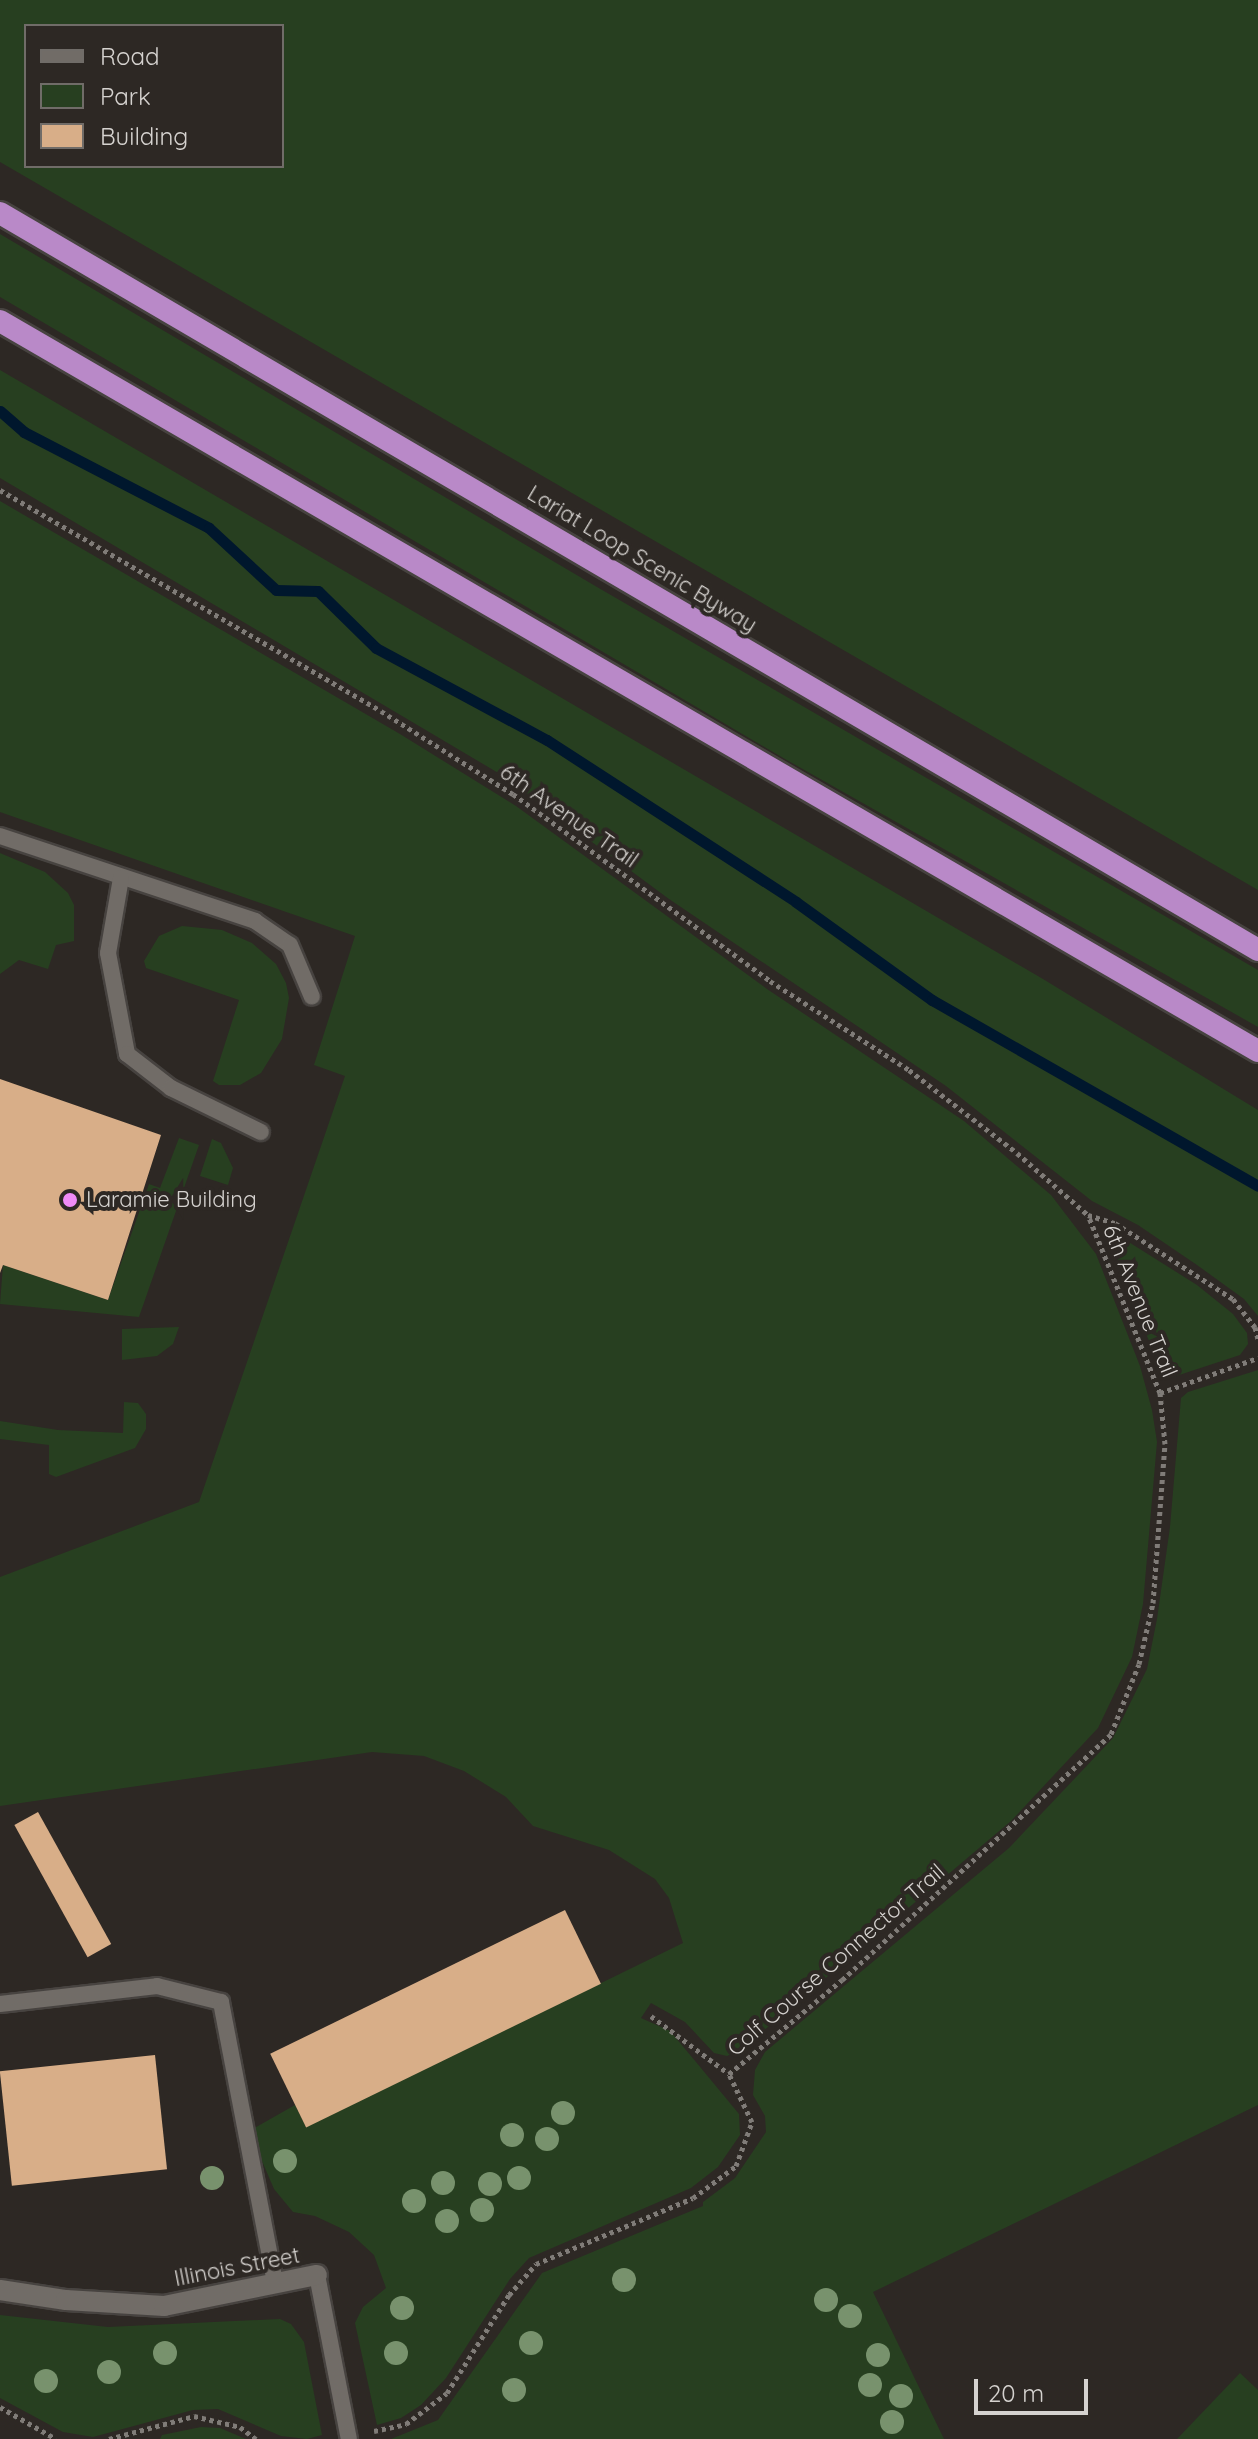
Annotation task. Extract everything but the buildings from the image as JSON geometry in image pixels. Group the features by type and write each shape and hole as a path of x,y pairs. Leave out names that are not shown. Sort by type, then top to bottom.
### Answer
{"highway":[{"name":"Lariat Loop Scenic Byway","path":"0,213 1258,950"},
{"path":"0,321 1258,1051"}],"street":[{"name":"Illinois Street","path":"0,2290 66,2300 164,2306 317,2275"}],"lane":[{"path":"0,836 255,921 290,945 312,997"},
{"path":"121,878 108,953 127,1054 171,1088 261,1132"},
{"path":"0,2004 157,1986 221,2002 275,2283"},
{"name":"Illinois Street","path":"317,2275 349,2438"}],"path":[{"name":"6th Avenue Trail","path":"0,490 381,711 513,794 770,981 909,1070 1017,1153 1088,1215 1115,1223 1233,1299 1255,1327 1258,1339"},
{"name":"6th Avenue Trail","path":"1088,1215 1160,1393 1258,1358"},
{"name":"Colf Course Connector Trail","path":"349,2438 406,2424 447,2393 509,2295 536,2264 693,2198 736,2166 752,2122 729,2074 842,1980 1111,1734 1139,1664 1153,1603 1165,1444 1160,1393"},
{"path":"651,2016 729,2074"},
{"path":"0,2407 56,2439"},
{"path":"109,2439 194,2416 240,2427 256,2439"}],"green space":[{"path":"0,0 1258,0 1258,890 0,162"},
{"path":"0,234 597,587 1258,970 1258,1027 785,759 0,297"},
{"path":"0,370 1043,979 1258,1110 1258,1316 1244,1299 1197,1265 1138,1225 1092,1201 946,1086 669,899 500,774 0,478"},
{"path":"0,501 400,734 516,806 767,989 964,1121 1051,1195 1096,1254 1140,1366 1152,1410 1157,1442 1143,1604 1132,1657 1098,1728 1011,1821 743,2048 727,2056 714,2053 685,2022 651,2003 641,2018 670,2031 739,2114 740,2135 718,2167 691,2188 529,2258 510,2279 446,2378 421,2405 401,2418 377,2425 355,2323 363,2307 386,2288 374,2255 349,2232 315,2216 293,2212 274,2189 249,2131 295,2105 306,2127 683,1943 669,1898 655,1879 609,1850 533,1826 506,1797 464,1771 424,1756 372,1752 0,1806 0,1577 199,1502 345,1076 314,1065 355,936 0,812"},
{"path":"0,853 45,872 68,893 74,905 74,941 56,945 48,969 19,960 0,974"},
{"path":"182,926 222,930 252,943 276,964 286,983 289,998 282,1039 261,1073 240,1085 219,1085 213,1081 239,1000 146,968 144,961 159,936"},
{"path":"179,1138 199,1145 139,1317 0,1304 3,1265 108,1300 149,1184 160,1188"},
{"path":"212,1139 221,1143 233,1168 228,1185 200,1176"},
{"path":"1116,1234 1197,1285 1233,1314 1247,1333 1248,1344 1240,1355 1164,1380 1109,1237"},
{"path":"179,1327 173,1344 157,1356 122,1360 122,1329"},
{"path":"1258,1370 1258,2105 873,2292 944,2439 391,2439 438,2420 542,2273 703,2206 703,2202 735,2178 766,2132 765,2116 753,2095 755,2070 765,2052 1009,1848 1113,1738 1147,1669 1157,1619 1170,1527 1181,1398 1188,1392"},
{"path":"124,1402 138,1403 146,1414 146,1429 135,1448 56,1477 49,1474 49,1445 0,1439 0,1421 58,1430 123,1433"},
{"path":"0,2315 108,2327 280,2319 291,2324 304,2342 322,2435 307,2439 281,2436 218,2409 193,2410 93,2437 63,2432 0,2398"},
{"path":"1240,2373 1258,2390 1258,2439 1177,2439"},
{"path":"201,2427 220,2428 246,2439 160,2439 162,2435"}],"waterway":[{"path":"0,411 24,432 209,528 276,590 318,591 376,648 547,740 796,902 932,1000 1258,1186"}],"place":[{"name":"Laramie Building","path":"70,1200"}]}
